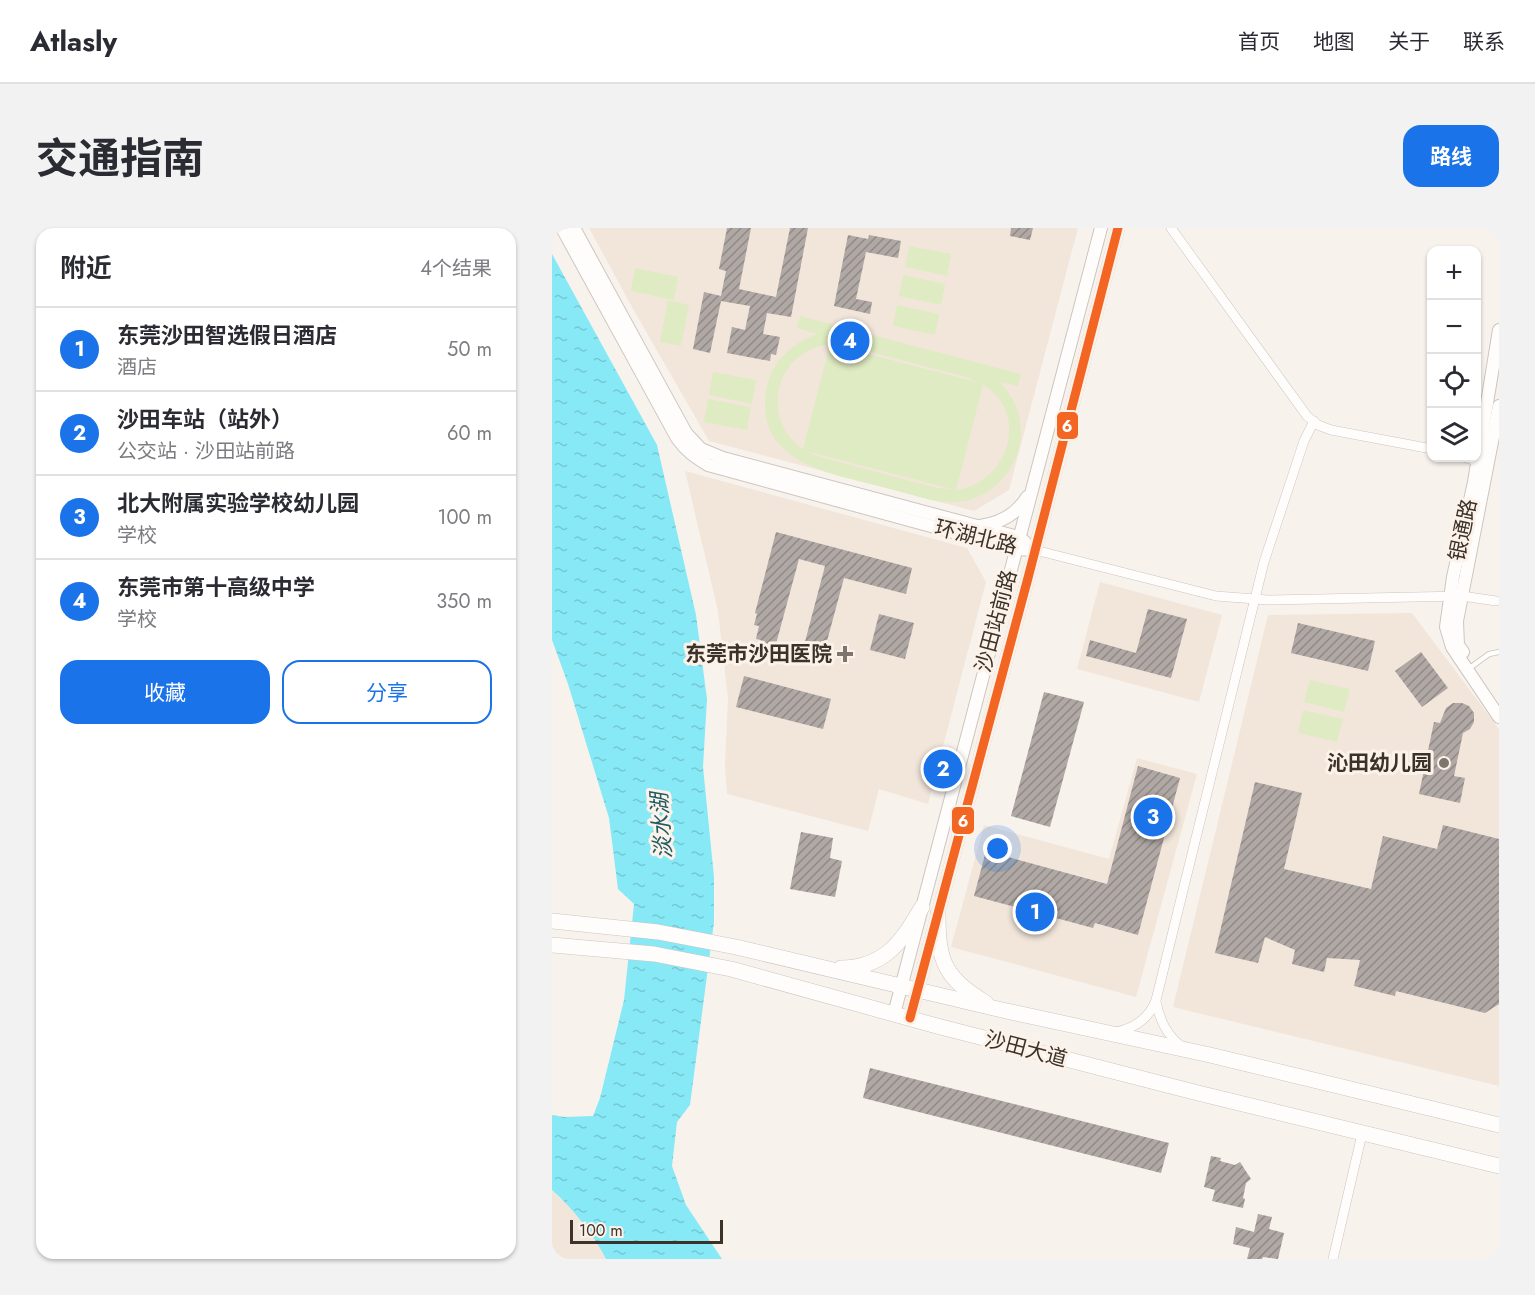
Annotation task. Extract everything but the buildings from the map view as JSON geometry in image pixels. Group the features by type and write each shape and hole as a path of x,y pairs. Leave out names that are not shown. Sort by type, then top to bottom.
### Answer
{"main road":[{"path":"829,969 865,964 882,957 896,946 910,929 922,907"},
{"path":"938,914 938,940 945,966 969,992 1002,1010"},
{"name":"沙田大道","path":"552,921 615,926 736,946 1499,1125"},
{"name":"沙田大道","path":"552,945 654,954 730,969 894,1014 1362,1134 1499,1166"}],"street":[{"name":"环湖北路","path":"562,228 677,438 685,450 695,458 708,465 1017,543"},
{"name":"环湖北路","path":"574,228 686,433 700,449 723,458 977,526 1035,550"},
{"name":"沙田站前路","path":"894,1014 1101,228"},
{"name":"沙田站前路","path":"910,1018 1118,228"},
{"path":"1171,228 1307,416 1331,430 1427,448"},
{"name":"银通路","path":"1483,463 1499,330"},
{"name":"银通路","path":"1499,406 1483,463 1456,596 1446,619 1447,634 1452,647 1499,706"},
{"path":"1112,1034 1138,1025 1153,1008 1156,1000 1254,599 1287,491 1304,441 1314,422"},
{"path":"977,526 991,524 1009,516 1024,502 1031,491"},
{"path":"1035,550 1215,596 1254,599 1456,596 1497,601"},
{"name":"银通路","path":"1470,668 1499,717"},
{"path":"1156,1000 1166,1032 1187,1050"},
{"path":"1333,1259 1362,1134"}],"lane":[{"path":"1470,668 1489,654 1499,652"}],"shaded area":[{"path":"589,228 1078,228 1009,490 974,511 709,441"},
{"name":"东莞市沙田医院","path":"685,471 967,548 986,582 928,804 879,789 868,831 727,794 725,766 728,698 718,611"},
{"path":"1100,582 1222,615 1199,702 1077,669"},
{"path":"1412,613 1499,729 1499,1086 1173,1007 1268,615"},
{"path":"1137,758 1197,774 1136,997 951,947 984,825 1109,859"},
{"path":"552,1190 580,1218 596,1239 606,1259 552,1259"}],"green space":[{"path":"909,246 951,254 947,276 905,267"},
{"path":"635,268 678,277 674,300 631,291"},
{"path":"903,275 945,284 941,305 899,296"},
{"path":"668,300 689,305 681,346 660,342"},
{"path":"897,305 939,314 935,335 893,326"},
{"path":"800,316 1021,374 1018,386 1000,382 1014,401 1021,425 1020,441 1010,470 987,492 973,499 948,502 922,498 823,471 786,451 773,436 766,417 766,392 772,372 783,356 798,343 817,334 797,328","holes":["830,344 802,449 789,435 780,420 777,403 779,387 786,372 796,359 811,349","840,344 966,377 980,383 833,345","983,385 998,397 1006,412 1009,429 1007,445 1000,461 989,475 974,485 956,490","806,451 952,489 937,488 820,457"]},
{"path":"713,372 756,380 752,404 709,395"},
{"path":"708,399 751,407 747,430 704,422"},
{"path":"1310,680 1350,689 1344,712 1304,702"},
{"path":"1303,710 1343,719 1337,742 1298,733"}],"water":[{"name":"淡水湖","path":"552,254 657,445 696,615 707,699 703,767 714,877 714,922 690,1105 677,1122 672,1166 686,1205 722,1259 606,1259 582,1222 552,1190 552,1115 593,1116 600,1098 624,1000 634,904 618,889 609,818 568,684 552,640"}],"transit line":[{"name":"6","path":"910,1018 1028,578 1118,228"}],"place":[{"name":"东莞市第十高级中学","path":"850,341"},
{"name":"东莞市沙田医院","path":"845,654"},
{"name":"沁田幼儿园","path":"1444,763"},
{"name":"沙田车站（站外）","path":"943,769"},
{"name":"北大附属实验学校幼儿园","path":"1153,817"},
{"name":"东莞沙田智选假日酒店","path":"1035,912"}]}
